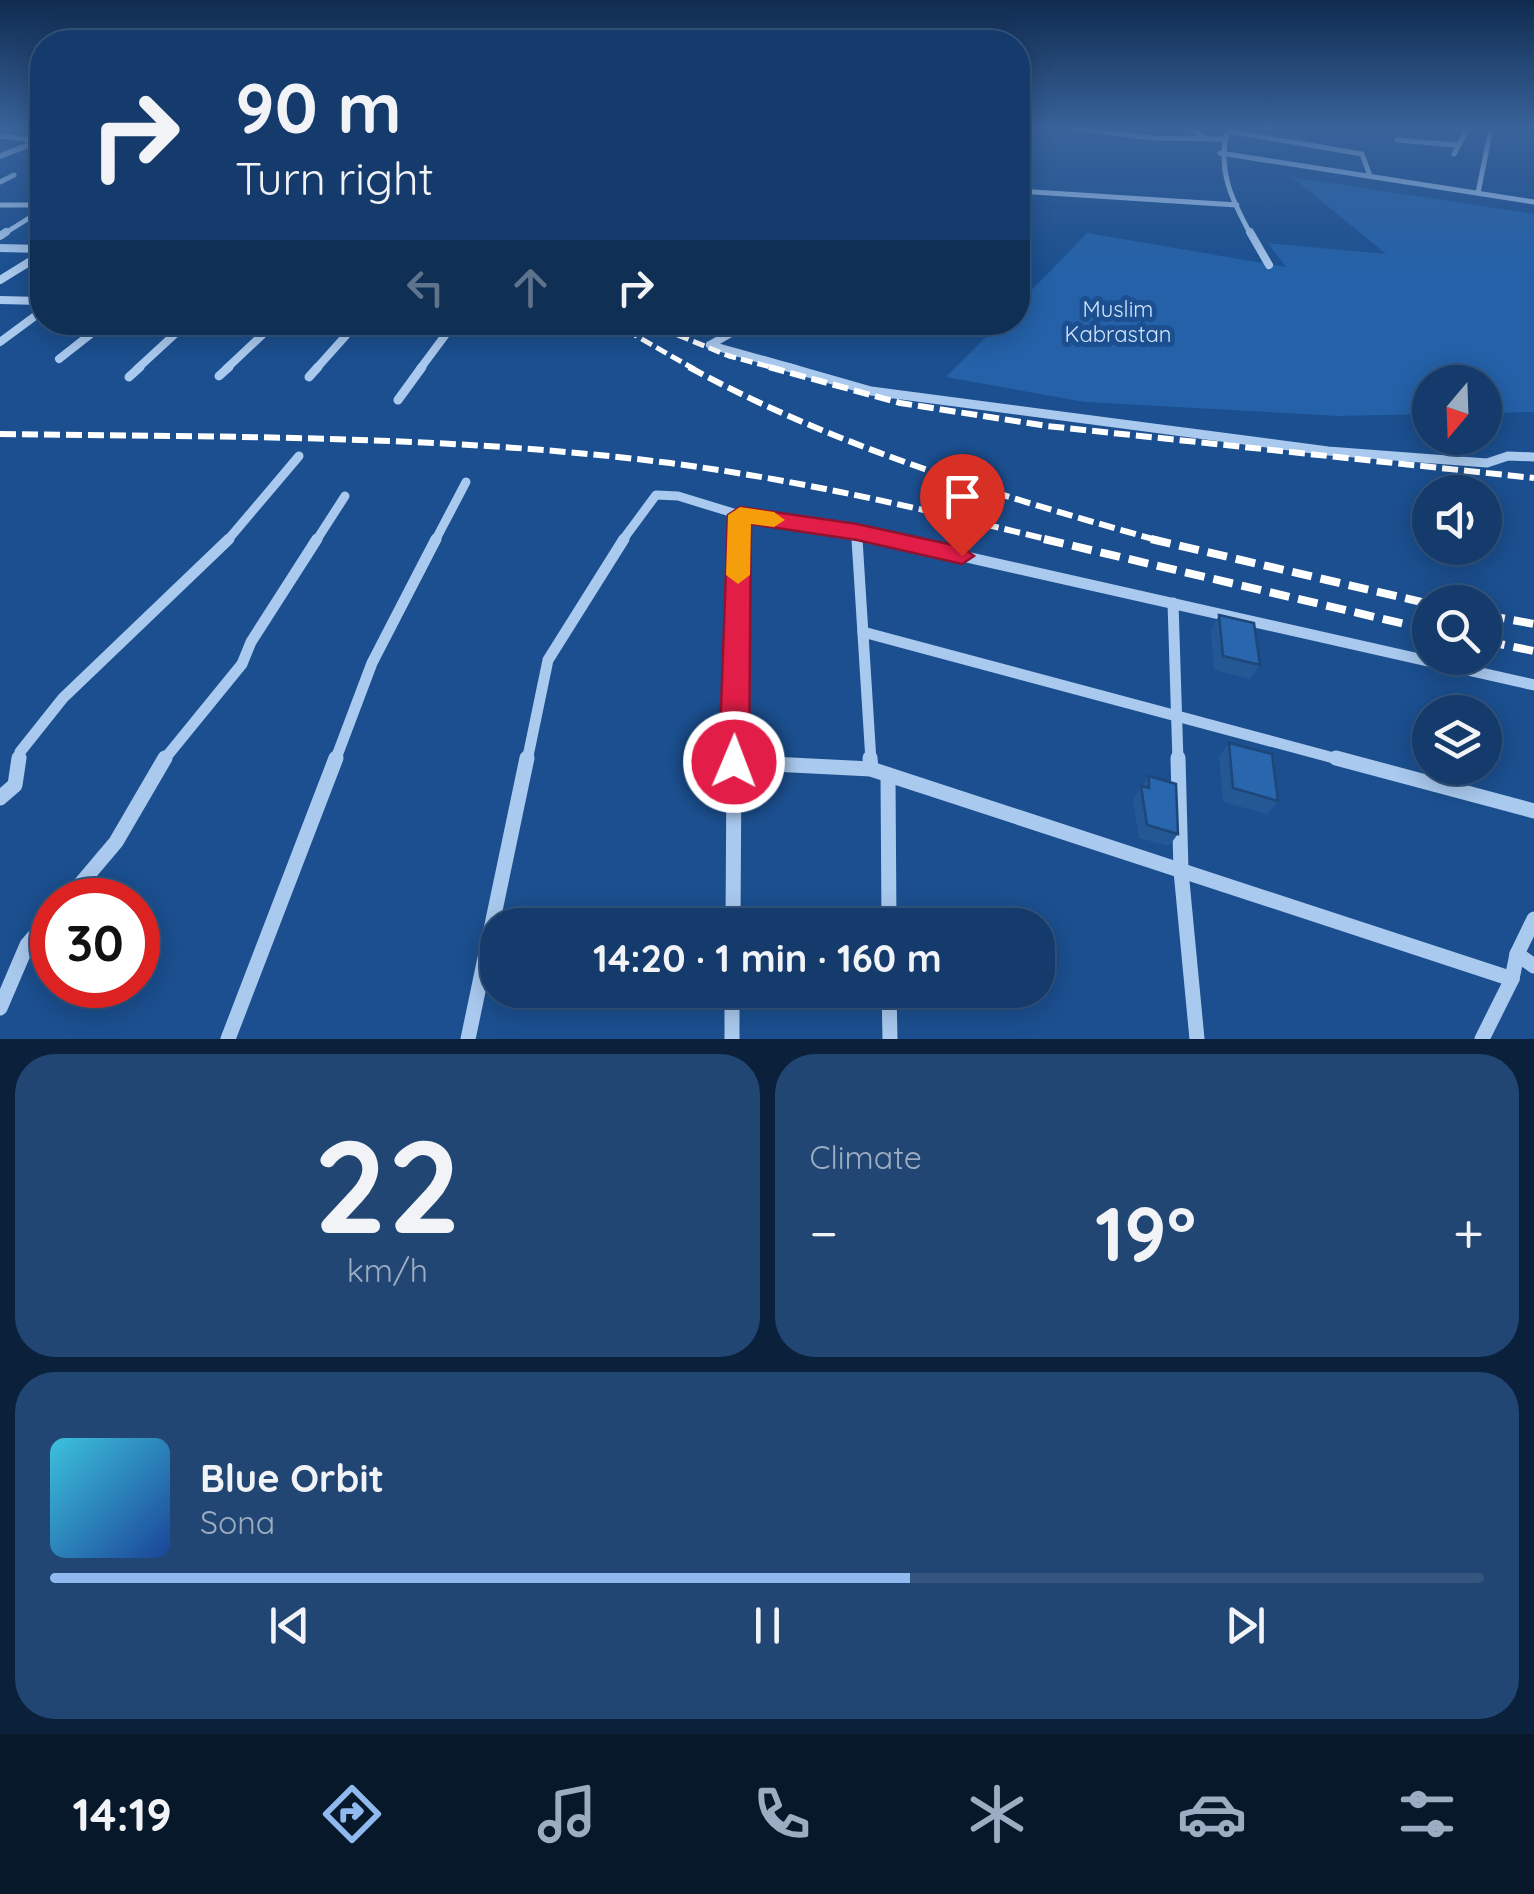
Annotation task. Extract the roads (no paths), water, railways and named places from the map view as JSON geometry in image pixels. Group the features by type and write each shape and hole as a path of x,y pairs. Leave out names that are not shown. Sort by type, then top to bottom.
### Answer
{"street":[{"path":"1228,176 1237,205 1268,264"},
{"path":"1373,176 1534,202"},
{"path":"1478,194 1479,176"},
{"path":"1030,192 1237,205"},
{"path":"0,204 30,207"},
{"path":"0,245 30,219"},
{"path":"0,245 30,249"},
{"path":"0,280 30,259"},
{"path":"0,300 30,301"},
{"path":"0,342 30,320"},
{"path":"59,359 89,335"},
{"path":"129,377 174,335"},
{"path":"219,376 262,335"},
{"path":"309,378 347,335"},
{"path":"398,400 446,335"},
{"path":"726,335 710,344 871,391 1328,451 1487,463 1508,456 1534,457"},
{"path":"0,798 15,785 20,752 62,698 218,552 299,456"},
{"path":"228,1039 372,664 466,482"},
{"path":"468,1039 548,660 601,571 656,495 678,496 740,515 857,532 1534,685"},
{"path":"86,878 116,842 167,754 242,664 251,642 345,496"},
{"path":"733,908 740,515"},
{"path":"857,532 871,769"},
{"path":"1173,603 1181,870 1197,1039"},
{"path":"863,632 1534,811"},
{"path":"734,762 871,769 1512,979"},
{"path":"888,775 889,908"},
{"path":"1482,1039 1512,979 1517,954 1534,919"},
{"path":"0,1008 30,942"},
{"path":"1517,954 1534,966"},
{"path":"732,1008 732,1039"},
{"path":"890,1008 890,1039"}],"railway":[{"path":"635,335 694,369"},
{"path":"678,335 729,356 778,369"},
{"path":"689,367 802,422 919,467 1160,541"},
{"path":"769,367 900,403 1047,426 1534,478"},
{"path":"0,434 323,439 484,446 645,460 799,484 1054,541"},
{"path":"1044,539 1412,626"},
{"path":"1151,539 1412,600"},
{"path":"1502,618 1534,624"},
{"path":"1502,644 1534,651"}],"park label":[{"name":"Muslim Kabrastan","path":"1118,322"}]}
